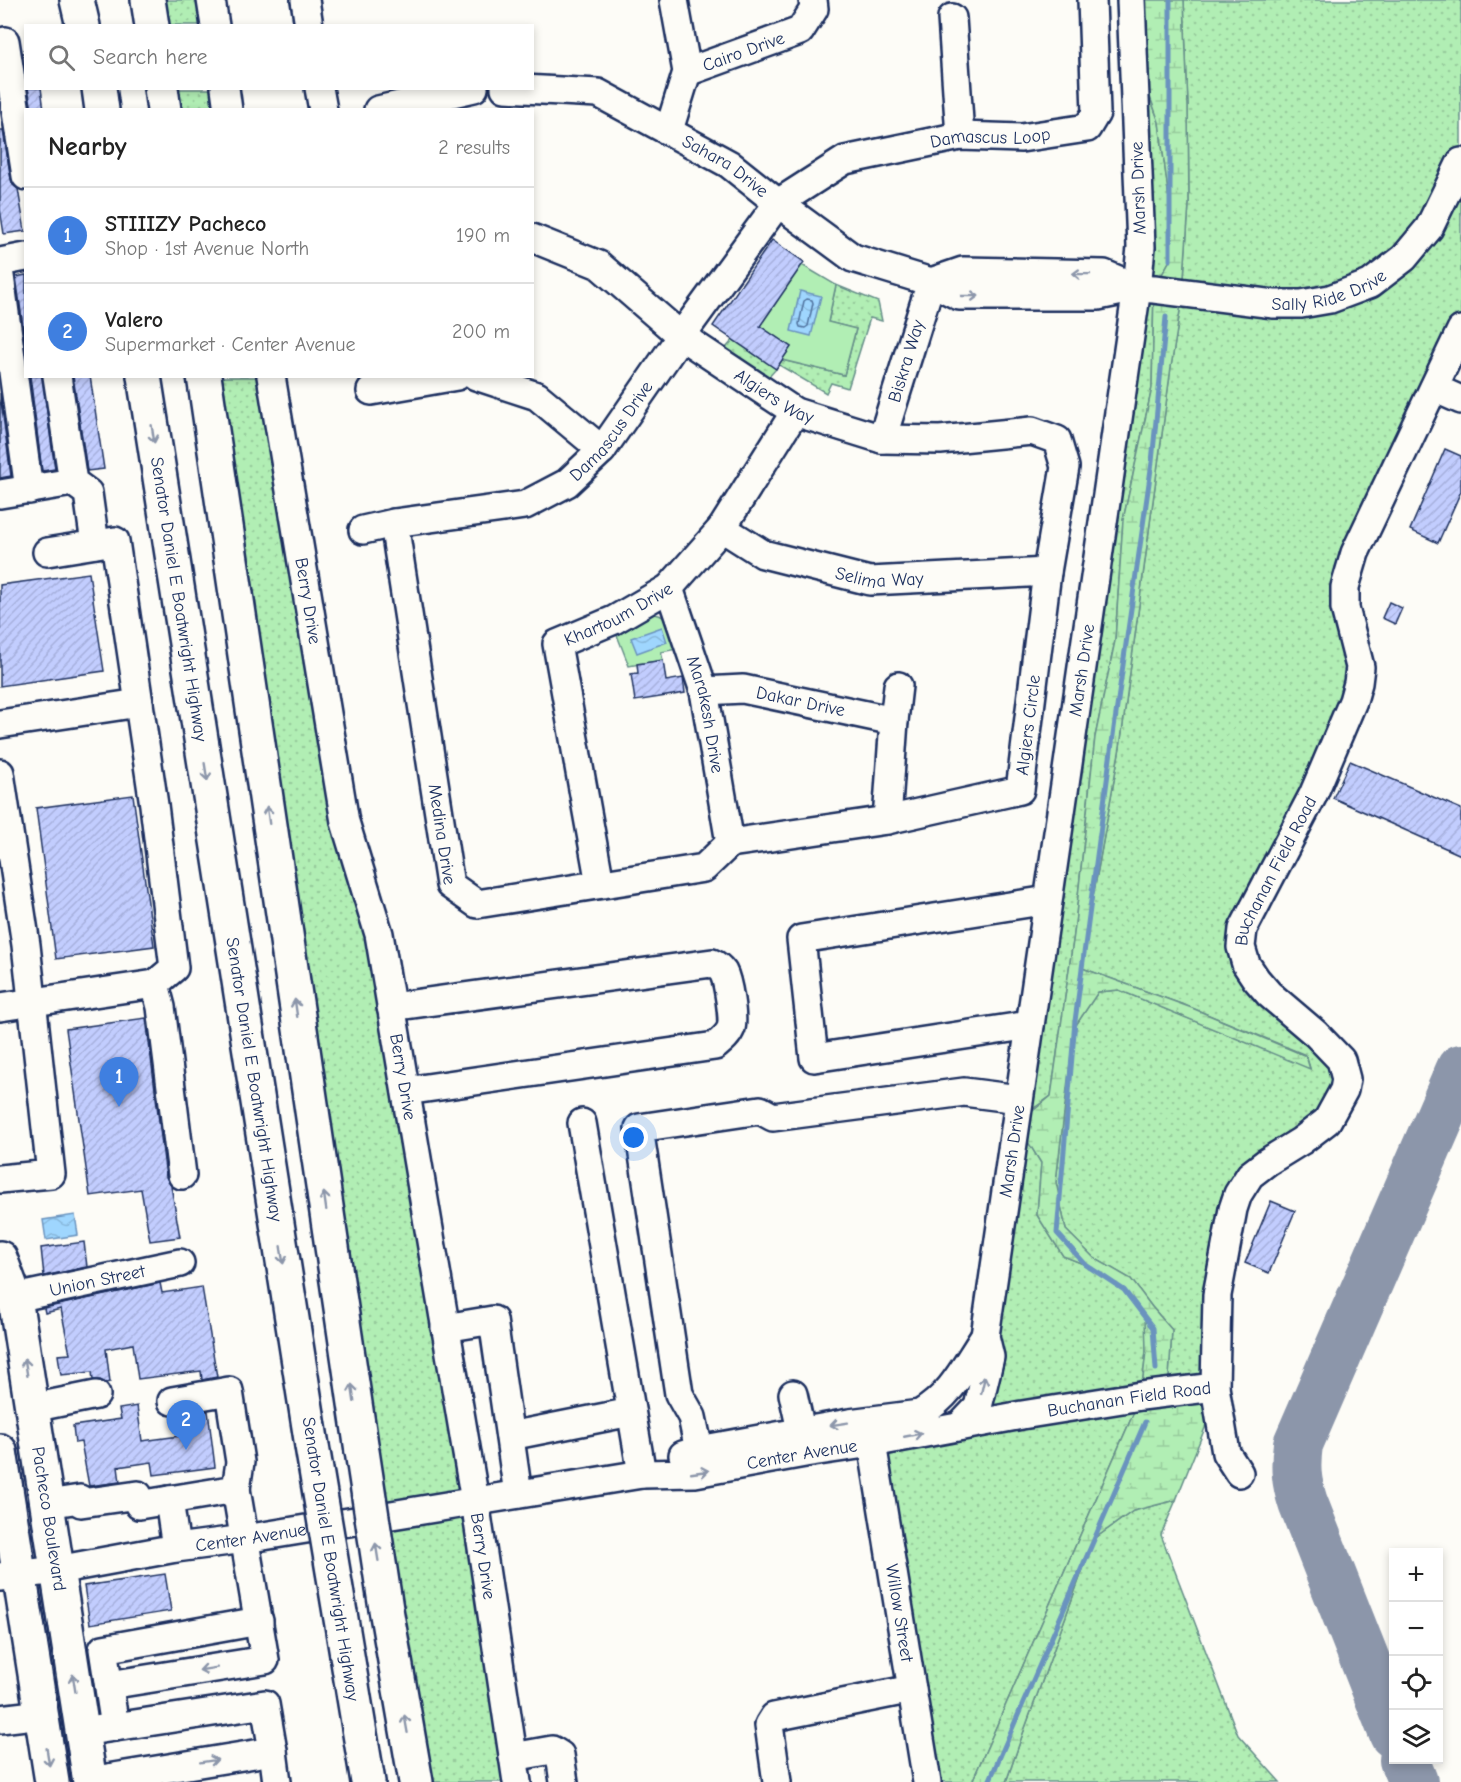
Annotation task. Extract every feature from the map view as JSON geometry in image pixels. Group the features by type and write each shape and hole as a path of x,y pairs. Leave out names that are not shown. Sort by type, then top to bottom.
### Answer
{"main road":[{"path":"77,0 83,24"},
{"path":"87,0 90,24"},
{"path":"148,0 152,24"},
{"path":"99,90 102,108"},
{"path":"161,90 164,108"},
{"name":"Senator Daniel E Boatwright Highway","path":"144,378 312,1446 368,1782"},
{"path":"204,378 362,1451 386,1610 416,1782"},
{"name":"Pacheco Boulevard","path":"0,1258 15,1298 90,1781"},
{"name":"Pacheco Boulevard","path":"0,1451 10,1576 42,1714 52,1782"}],"street":[{"path":"211,0 215,24"},
{"path":"305,0 309,24"},
{"path":"669,130 687,72 674,0"},
{"name":"Cairo Drive","path":"687,72 800,31 814,9 813,0"},
{"name":"Damascus Loop","path":"778,203 845,160 960,136 1021,138 1087,128 1096,113 1092,0"},
{"name":"Marsh Drive","path":"960,1426 978,1407 990,1357 985,1336 1137,288 1141,247 1131,0"},
{"path":"952,18 960,136"},
{"path":"0,45 5,41 24,163"},
{"path":"225,90 228,108"},
{"path":"319,90 323,108"},
{"path":"387,108 465,90"},
{"name":"Sahara Drive","path":"534,90 598,93 729,164 853,258 931,282"},
{"name":"Sally Ride Drive","path":"1137,288 1154,288 1274,304 1301,304 1330,299 1370,284 1404,258 1454,197 1461,162"},
{"name":"Damascus Drive","path":"363,530 394,523 525,505 567,483 602,450 681,336 778,203"},
{"name":"Algiers Way","path":"534,239 599,265 681,336 795,412 882,439 940,440 1032,431 1057,440"},
{"path":"0,262 24,257"},
{"path":"931,282 963,271 1104,274 1137,288"},
{"path":"0,276 29,490"},
{"name":"Biskra Way","path":"882,439 931,282"},
{"name":"Buchanan Field Road","path":"960,1426 1142,1396 1215,1387 1217,1295 1233,1209 1238,1194 1250,1175 1301,1141 1327,1120 1344,1090 1346,1079 1341,1060 1316,1034 1269,994 1256,979 1246,964 1241,947 1243,929 1313,795 1353,701 1360,667 1345,608 1345,588 1355,553 1461,330"},
{"path":"57,378 73,482 88,493 95,544"},
{"name":"Berry Drive","path":"271,378 345,822 379,934 475,1501 515,1769"},
{"path":"371,391 446,378"},
{"path":"482,378 537,396 602,450"},
{"path":"1434,388 1461,400"},
{"name":"Khartoum Drive","path":"600,884 557,644 614,620 669,588 722,528 795,412"},
{"name":"Algiers Circle","path":"730,843 887,820 1020,790 1047,572 1065,467 1057,440"},
{"path":"0,494 73,482"},
{"name":"Medina Drive","path":"394,523 450,885 477,904 704,868 730,843"},
{"name":"Selima Way","path":"722,528 763,554 870,581 1047,572"},
{"path":"0,1007 155,984 174,968 154,804 115,541 47,552"},
{"name":"Marakesh Drive","path":"669,588 704,691 730,843"},
{"path":"887,820 898,686"},
{"name":"Dakar Drive","path":"704,691 743,689 894,721"},
{"path":"0,724 139,703"},
{"path":"0,773 9,888 26,945 51,1174 0,1179"},
{"path":"1030,1025 814,1058 801,939 1048,900"},
{"path":"391,1007 712,963 718,966 727,981 732,1023 724,1039 716,1046 406,1091"},
{"path":"155,984 162,1007 182,1175"},
{"path":"699,1450 692,1417 679,1394 639,1128 760,1110 773,1117 964,1092 1019,1099"},
{"path":"582,1123 642,1474"},
{"name":"Union Street","path":"15,1298 180,1263"},
{"path":"446,1328 493,1320 518,1494"},
{"name":"Marsh Drive","path":"936,1404 956,1382 985,1336"},
{"path":"1215,1387 1226,1454 1239,1473"},
{"path":"109,1685 265,1660 236,1489 240,1462 228,1391 172,1401"},
{"path":"793,1394 801,1430"},
{"path":"32,1408 96,1395"},
{"name":"Center Avenue","path":"642,1474 699,1450 849,1422 920,1414 936,1404"},
{"path":"510,1436 631,1412"},
{"name":"Center Avenue","path":"10,1576 642,1474 695,1473 960,1426"},
{"name":"Willow Street","path":"872,1443 927,1782"},
{"path":"47,1504 81,1501 83,1520 140,1512 138,1500 169,1500 236,1489"},
{"path":"169,1500 176,1548"},
{"path":"115,1727 103,1649 259,1621"},
{"path":"777,1782 769,1725 774,1717 912,1689"},
{"path":"82,1731 265,1704 277,1782"},
{"path":"0,1719 42,1714"},
{"path":"515,1769 552,1750 560,1755 564,1782"},
{"path":"90,1781 273,1751"}],"green space":[{"path":"148,0 211,0 215,24 152,24"},
{"path":"1131,0 1184,0 1189,204 1183,292 1120,747 1082,968 1192,1008 1306,1056 1310,1069 1119,990 1098,992 1074,1028 1056,1182 1066,1230 1094,1258 1131,1279 1172,1330 1168,1392 1215,1387 1205,1428 1176,1500 1133,1511 1094,1539 1006,1782 972,1782 1141,1396 1146,1351 1145,1318 1124,1290 1086,1265 1063,1256 1037,1215 1041,1163 1017,1124 1051,1096 1074,934 1095,737 1115,641 1123,520 1152,388 1154,289 1170,260 1170,207 1159,122 1133,49"},
{"path":"1184,0 1461,0 1461,162 1447,193 1461,201 1461,330 1355,553 1360,667 1241,947 1316,1034 1344,1090 1250,1175 1215,1387 1168,1392 1172,1330 1131,1279 1094,1258 1066,1230 1056,1182 1074,1028 1098,992 1119,990 1310,1068 1306,1055 1192,1008 1082,968 1120,747 1183,292 1189,204"},
{"path":"1133,49 1159,122 1170,207 1170,260 1154,289 1152,388 1123,520 1115,641 1095,737 1074,934 1051,1096 1016,1121 1137,288 1141,247"},
{"path":"161,90 225,90 228,108 164,108"},
{"path":"802,265 836,285 828,322 856,329 844,375 782,360 791,347 760,326"},
{"path":"836,285 878,302 882,321 870,318 848,388 831,383 826,393 779,365 782,360 844,375 856,329 828,322"},
{"path":"733,340 776,369 766,380 726,348"},
{"path":"204,378 271,378 379,934 517,1782 416,1782"},
{"path":"653,614 667,619 677,649 661,652 663,660 629,666 615,630"},
{"path":"1016,1121 1041,1163 1037,1215 1063,1256 1086,1265 1124,1290 1146,1318 1146,1351 1141,1396 972,1782 927,1782 872,1443 963,1418 978,1407 990,1357 985,1336"},
{"path":"1176,1500 1161,1535 1238,1735 1280,1782 1006,1782 1094,1539 1133,1511"}],"water":[{"path":"800,291 821,296 811,336 791,331"},
{"path":"662,627 667,642 637,653 631,638"},
{"path":"75,1215 78,1235 46,1240 43,1220"}],"building":[{"path":"28,90 41,90 44,108 32,108"},
{"path":"0,130 3,130 11,179 13,185 18,189 24,231 4,234 0,209"},
{"path":"772,240 804,262 760,326 791,347 776,369 713,326"},
{"path":"24,275 24,333 16,277"},
{"path":"30,378 42,378 55,469 42,471"},
{"path":"73,378 90,378 104,469 87,471"},
{"path":"0,393 11,476 0,478"},
{"path":"1445,449 1461,456 1461,491 1438,543 1410,530"},
{"path":"89,573 104,671 0,686 0,585"},
{"path":"1389,602 1402,608 1395,624 1382,618"},
{"path":"663,660 666,681 683,678 685,693 635,701 631,674 638,673 637,664"},
{"path":"1350,761 1461,809 1461,855 1333,798"},
{"path":"133,795 154,946 56,959 36,808"},
{"path":"146,1018 166,1177 171,1186 180,1237 150,1241 141,1189 90,1196 66,1029"},
{"path":"1271,1201 1295,1211 1269,1273 1245,1263"},
{"path":"84,1242 87,1267 44,1276 41,1248"},
{"path":"160,1283 162,1293 202,1287 217,1377 202,1380 201,1371 138,1379 133,1344 106,1349 110,1382 93,1380 92,1372 61,1375 58,1355 70,1354 61,1309 45,1313 44,1308"},
{"path":"137,1406 142,1441 187,1435 185,1415 208,1411 215,1467 154,1475 152,1462 118,1467 120,1482 89,1486 81,1442 75,1443 73,1426 121,1419 119,1409"},
{"path":"165,1574 171,1611 90,1624 84,1586"}],"waterway":[{"path":"1170,0 1170,260"},
{"path":"1156,1369 1153,1328 1124,1290 1086,1265 1057,1233 1075,1021 1152,462 1166,317"},
{"path":"989,1782 1145,1422"}],"taxiway":[{"path":"1389,1721 1303,1503 1296,1467 1297,1452 1298,1444 1461,1069"},
{"path":"1406,1764 1413,1782"}],"place":[{"name":"STIIIZY Pacheco","path":"119,1107"},
{"name":"Valero","path":"186,1450"}]}
